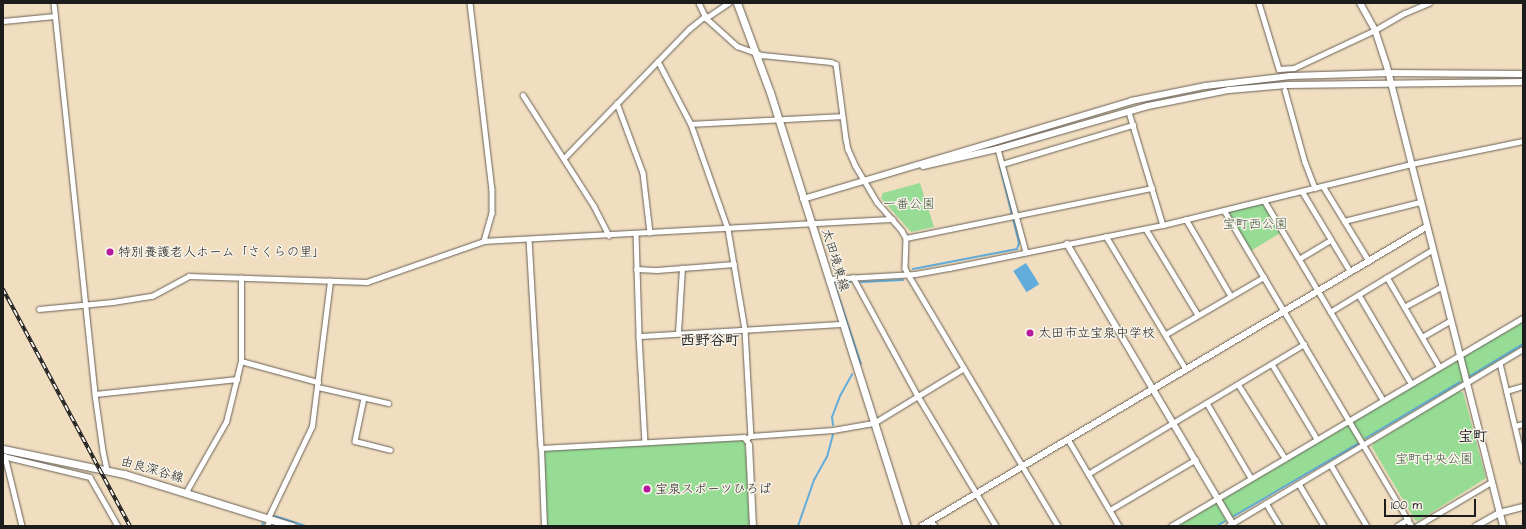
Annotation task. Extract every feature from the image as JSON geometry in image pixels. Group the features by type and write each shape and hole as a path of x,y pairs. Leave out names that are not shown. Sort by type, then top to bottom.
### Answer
{"main road":[{"name":"太田境東線","path":"736,3 757,54 907,526"},
{"name":"由良深谷線","path":"4,453 124,474 186,492 268,521 292,526"}],"street":[{"path":"54,3 87,304 95,394 102,451 107,470"},
{"path":"470,3 492,189 492,213 484,241"},
{"path":"699,3 706,17 737,46 757,54 831,62 836,64 842,116 848,149 877,202 906,238 905,268 1058,526"},
{"path":"564,158 689,29 728,3"},
{"path":"1259,3 1279,69 1294,68 1375,30 1405,13 1429,3"},
{"path":"1360,3 1375,30 1388,73 1441,288 1503,526"},
{"path":"3,22 55,16"},
{"path":"658,61 691,124 728,228 745,330 753,526"},
{"path":"803,199 1131,101 1205,86 1268,78 1388,73 1523,74"},
{"path":"866,180 998,149 1186,97 1229,90 1287,84 1523,82"},
{"path":"1285,90 1305,162 1315,188"},
{"path":"523,95 594,206 609,235"},
{"path":"617,103 643,173 650,233"},
{"path":"1129,112 1163,225"},
{"path":"691,124 842,116"},
{"path":"1002,164 1133,125"},
{"path":"828,279 908,274 949,268 1146,229 1411,164 1523,141"},
{"path":"998,149 1026,252"},
{"path":"1323,186 1369,261"},
{"path":"906,238 1152,188"},
{"path":"1302,191 1350,271"},
{"path":"1264,200 1383,400"},
{"path":"1344,221 1420,202"},
{"path":"1224,210 1350,419 1412,526"},
{"path":"39,309 113,302 152,296 190,276 367,282 484,241 892,219"},
{"path":"1186,219 1231,296"},
{"path":"922,526 933,523 1022,466 1426,227"},
{"path":"1146,229 1198,315"},
{"path":"636,233 636,269 645,442"},
{"path":"1106,236 1186,369"},
{"path":"529,239 544,526"},
{"path":"1299,259 1331,240"},
{"path":"1067,244 1218,498 1232,525 1266,503 1523,349"},
{"path":"1330,312 1432,250"},
{"path":"636,269 657,270 734,264"},
{"path":"678,333 682,268"},
{"path":"853,277 918,396 996,526"},
{"path":"1166,334 1264,277"},
{"path":"186,492 226,422 241,361 241,278"},
{"path":"1387,278 1439,366"},
{"path":"268,521 312,426 330,281"},
{"path":"1404,307 1441,288"},
{"path":"1359,295 1411,383"},
{"path":"1171,526 1439,366 1459,356 1523,318"},
{"path":"1422,338 1450,321"},
{"path":"639,336 842,324"},
{"path":"1088,474 1304,344"},
{"path":"241,361 318,385 388,403"},
{"path":"1500,363 1523,460"},
{"path":"1272,364 1316,439"},
{"path":"540,448 744,437 749,440 833,430 874,423 964,368"},
{"path":"95,394 237,379"},
{"path":"1238,384 1285,458"},
{"path":"1506,391 1523,386"},
{"path":"364,398 355,441 390,450"},
{"path":"1207,403 1251,478"},
{"path":"1515,426 1523,424"},
{"path":"1068,439 1119,526"},
{"path":"22,526 4,453 90,477 118,526"},
{"path":"1110,510 1195,460"},
{"path":"1330,465 1367,526"},
{"path":"1417,526 1491,482"},
{"path":"1298,484 1324,526"},
{"path":"1266,503 1280,526"},
{"path":"1476,526 1499,513 1523,507"},
{"path":"1397,526 1408,519"}],"green space":[{"name":"一番公園","path":"920,183 934,227 911,232 881,198 883,193"},
{"name":"宝町西公園","path":"1264,200 1282,232 1249,252 1224,210"},
{"path":"1523,320 1523,346 1219,526 1178,526"},
{"name":"宝町中央公園","path":"1458,391 1463,392 1486,478 1418,521 1415,520 1372,447 1374,443"},
{"name":"宝泉スポーツひろば","path":"742,440 745,442 750,526 547,526 543,452 545,450"}],"water":[{"path":"1026,263 1039,284 1027,292 1013,271"}],"waterway":[{"path":"913,269 1017,249 1019,243 1000,166"},
{"path":"861,282 903,280"},
{"path":"850,282 837,283 835,286 861,364"},
{"path":"1470,376 1523,344"},
{"path":"833,425 832,417 840,396 852,374"},
{"path":"1366,438 1460,382"},
{"path":"798,526 814,480 827,457 833,435"},
{"path":"1234,516 1357,444"},
{"path":"275,516 306,526"},
{"path":"1217,526 1225,521"}],"railway":[{"path":"3,289 130,526"}],"place":[{"name":"特別養護老人ホーム「さくらの里」","path":"110,252"},
{"name":"太田市立宝泉中学校","path":"1030,333"},
{"name":"宝泉スポーツひろば","path":"647,489"}],"district":[{"name":"西野谷町","path":"710,341"},
{"name":"宝町","path":"1473,437"}]}
